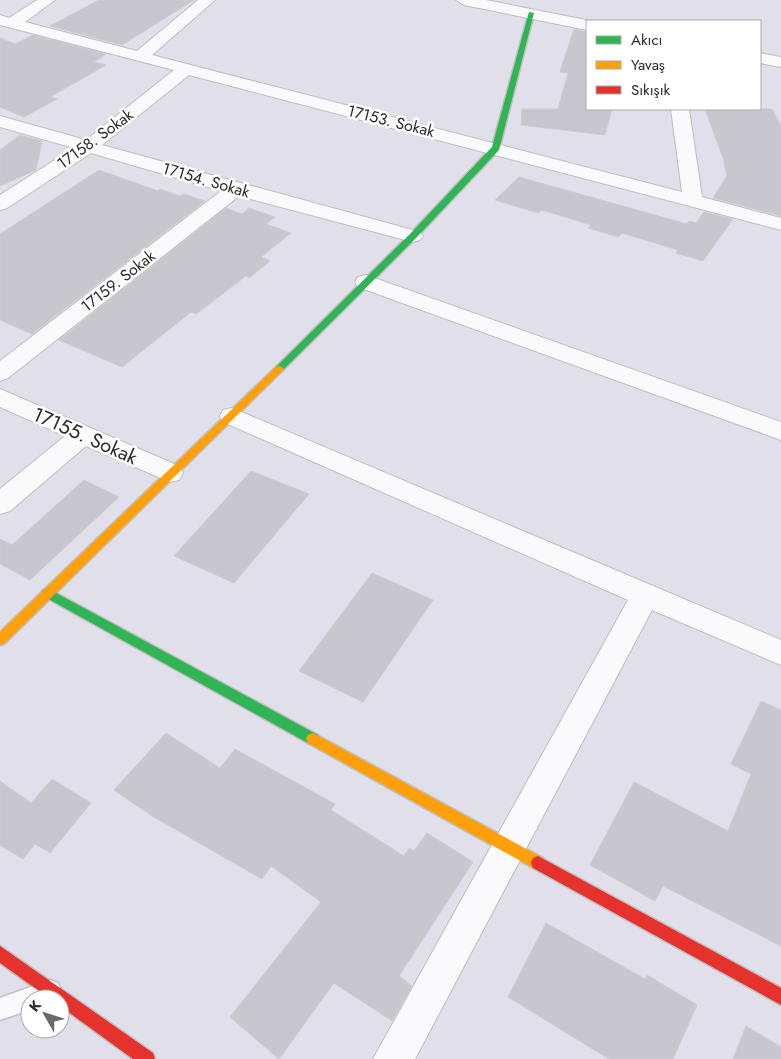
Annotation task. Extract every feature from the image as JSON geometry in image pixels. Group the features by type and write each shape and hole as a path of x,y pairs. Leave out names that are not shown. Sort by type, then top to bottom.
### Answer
{"street":[{"path":"6,22 47,0"},
{"path":"140,57 207,0"},
{"path":"464,0 586,25"},
{"path":"0,640 170,473 232,416 413,236 496,148 531,13"},
{"name":"17153. Sokak","path":"6,22 496,148 781,224"},
{"path":"761,58 781,62"},
{"name":"17158. Sokak","path":"0,204 88,147 186,69"},
{"path":"680,110 693,200"},
{"name":"17154. Sokak","path":"0,121 236,189 413,236"},
{"name":"17159. Sokak","path":"0,373 236,189"},
{"path":"366,282 781,431"},
{"name":"17155. Sokak","path":"0,397 170,473"},
{"path":"232,416 781,653"},
{"path":"0,504 82,435"},
{"path":"47,593 781,997"},
{"path":"393,1059 646,596"},
{"path":"0,954 47,989"},
{"path":"70,1005 146,1059"}],"lane":[{"path":"0,1009 20,1002"}],"building":[{"path":"99,0 194,0 122,45 50,26"},
{"path":"574,29 586,32 586,110 612,110 605,135 521,125 522,109 558,109 568,73 560,72"},
{"path":"33,35 106,54 94,62 106,65 50,97 57,99 24,117 0,107 0,38 15,44"},
{"path":"772,109 781,126 781,216 713,198 727,176 723,158 705,110"},
{"path":"20,135 42,141 36,170 0,186 0,150"},
{"path":"99,170 158,191 160,189 180,196 184,194 205,201 32,334 0,320 0,234"},
{"path":"519,177 687,224 689,221 696,223 704,212 733,219 703,261 676,253 678,250 622,233 618,237 588,228 591,225 542,210 538,213 495,200"},
{"path":"226,208 242,214 249,208 275,217 266,224 291,233 261,257 270,261 249,278 246,276 196,314 191,312 122,367 59,340"},
{"path":"251,471 309,494 234,583 174,556"},
{"path":"84,480 119,497 30,580 0,564 0,539 12,545"},
{"path":"372,573 433,600 363,702 299,671"},
{"path":"761,701 781,710 781,946 663,886 655,901 590,865 634,782 728,831 751,774 731,764"},
{"path":"166,733 220,768 235,749 335,804 331,810 404,856 409,848 414,851 427,833 473,862 399,976 412,986 392,1021 334,983 279,1059 230,1017 321,902 271,866 262,879 152,816 114,790"},
{"path":"52,779 91,803 50,853 35,844 23,859 0,845 0,781 31,803"},
{"path":"546,923 645,979 647,975 697,1005 673,1059 609,1059 508,997"},
{"path":"746,1026 781,1047 781,1059 733,1059"}],"traffic: fast":[{"path":"279,369 413,236 496,148 531,13"},
{"path":"47,593 313,739"}],"traffic: slow":[{"path":"0,640 279,369"},
{"path":"313,739 538,863"}],"traffic: jam":[{"path":"538,863 781,997"},
{"path":"0,954 147,1059"}]}
